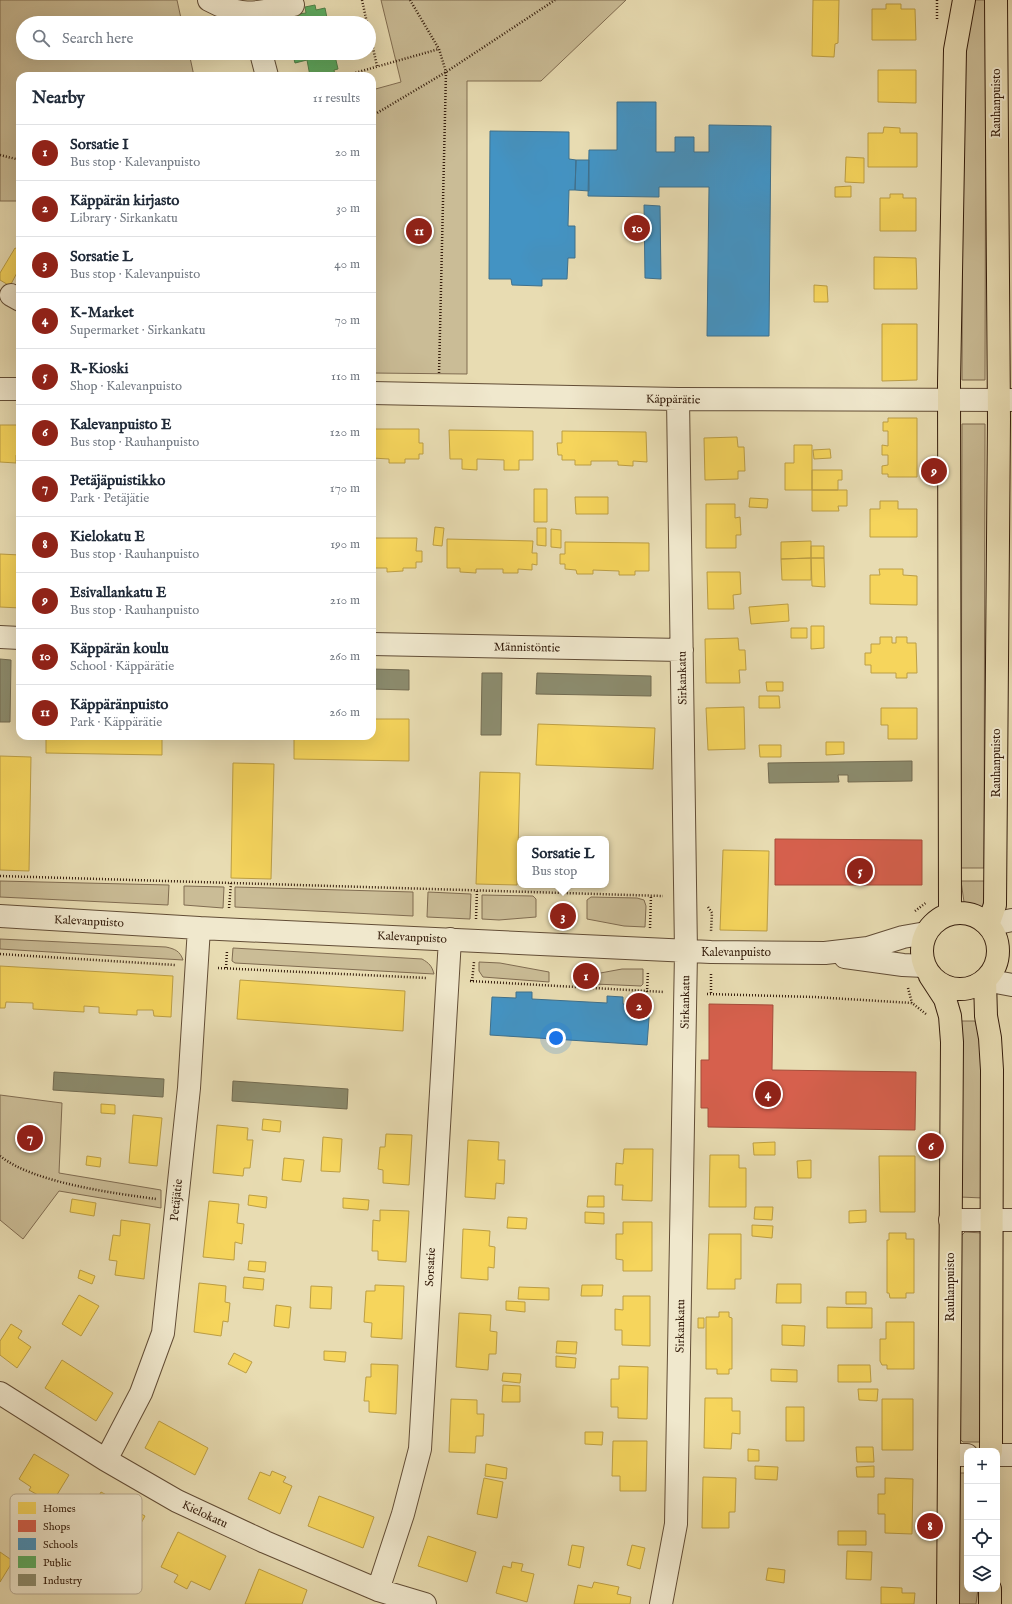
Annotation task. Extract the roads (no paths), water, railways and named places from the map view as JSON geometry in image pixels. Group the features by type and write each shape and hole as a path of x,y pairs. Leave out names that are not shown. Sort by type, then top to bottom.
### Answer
{"main road":[{"path":"950,914 949,400 955,50 964,0"},
{"name":"Rauhanpuisto","path":"988,926 996,905 1005,400 996,0"},
{"path":"961,913 972,915 988,926 995,935 998,953 993,970 985,980 975,986 963,990 951,989 940,984 927,971 922,949 926,933 932,925 940,919 950,914 961,913"},
{"name":"Rauhanpuisto","path":"927,971 945,998 950,1016 952,1042 950,1220 958,1455 948,1604"},
{"path":"985,980 986,1016 990,1038 1002,1220 991,1448"},
{"path":"990,1592 990,1604"}],"street":[{"path":"209,0 231,11 247,16"},
{"path":"259,16 293,5"},
{"path":"263,60 266,72"},
{"path":"0,388 16,389"},
{"name":"Käppärätie","path":"376,393 678,399 1005,400"},
{"name":"Sirkankatu","path":"661,1604 676,1524 686,952 678,399"},
{"path":"0,637 16,638"},
{"name":"Männistöntie","path":"376,644 682,650"},
{"name":"Kalevanpuisto","path":"0,916 199,928 450,939 686,952 824,953 868,948 903,937 926,933"},
{"path":"988,926 1012,920"},
{"name":"Petäjätie","path":"106,1460 141,1393 163,1333 189,1088 199,928"},
{"name":"Sorsatie","path":"378,1590 403,1514 420,1449 450,939"},
{"name":"Kalevanpuisto","path":"824,953 857,960 927,971"},
{"path":"985,980 1012,985"},
{"path":"950,1220 1002,1220"},
{"name":"Kielokatu","path":"0,1393 106,1460 184,1505 265,1542 378,1590 425,1604"},
{"path":"1000,1455 1012,1455"}],"place":[{"name":"Käppärän koulu","path":"637,228"},
{"name":"Käppäränpuisto","path":"419,231"},
{"name":"Esivallankatu E","path":"934,471"},
{"name":"R-Kioski","path":"860,871"},
{"name":"Sorsatie L","path":"563,916"},
{"name":"Sorsatie I","path":"586,976"},
{"name":"Käppärän kirjasto","path":"639,1006"},
{"name":"K-Market","path":"768,1094"},
{"name":"Petäjäpuistikko","path":"30,1138"},
{"name":"Kalevanpuisto E","path":"931,1146"},
{"name":"Kielokatu E","path":"930,1526"}]}
